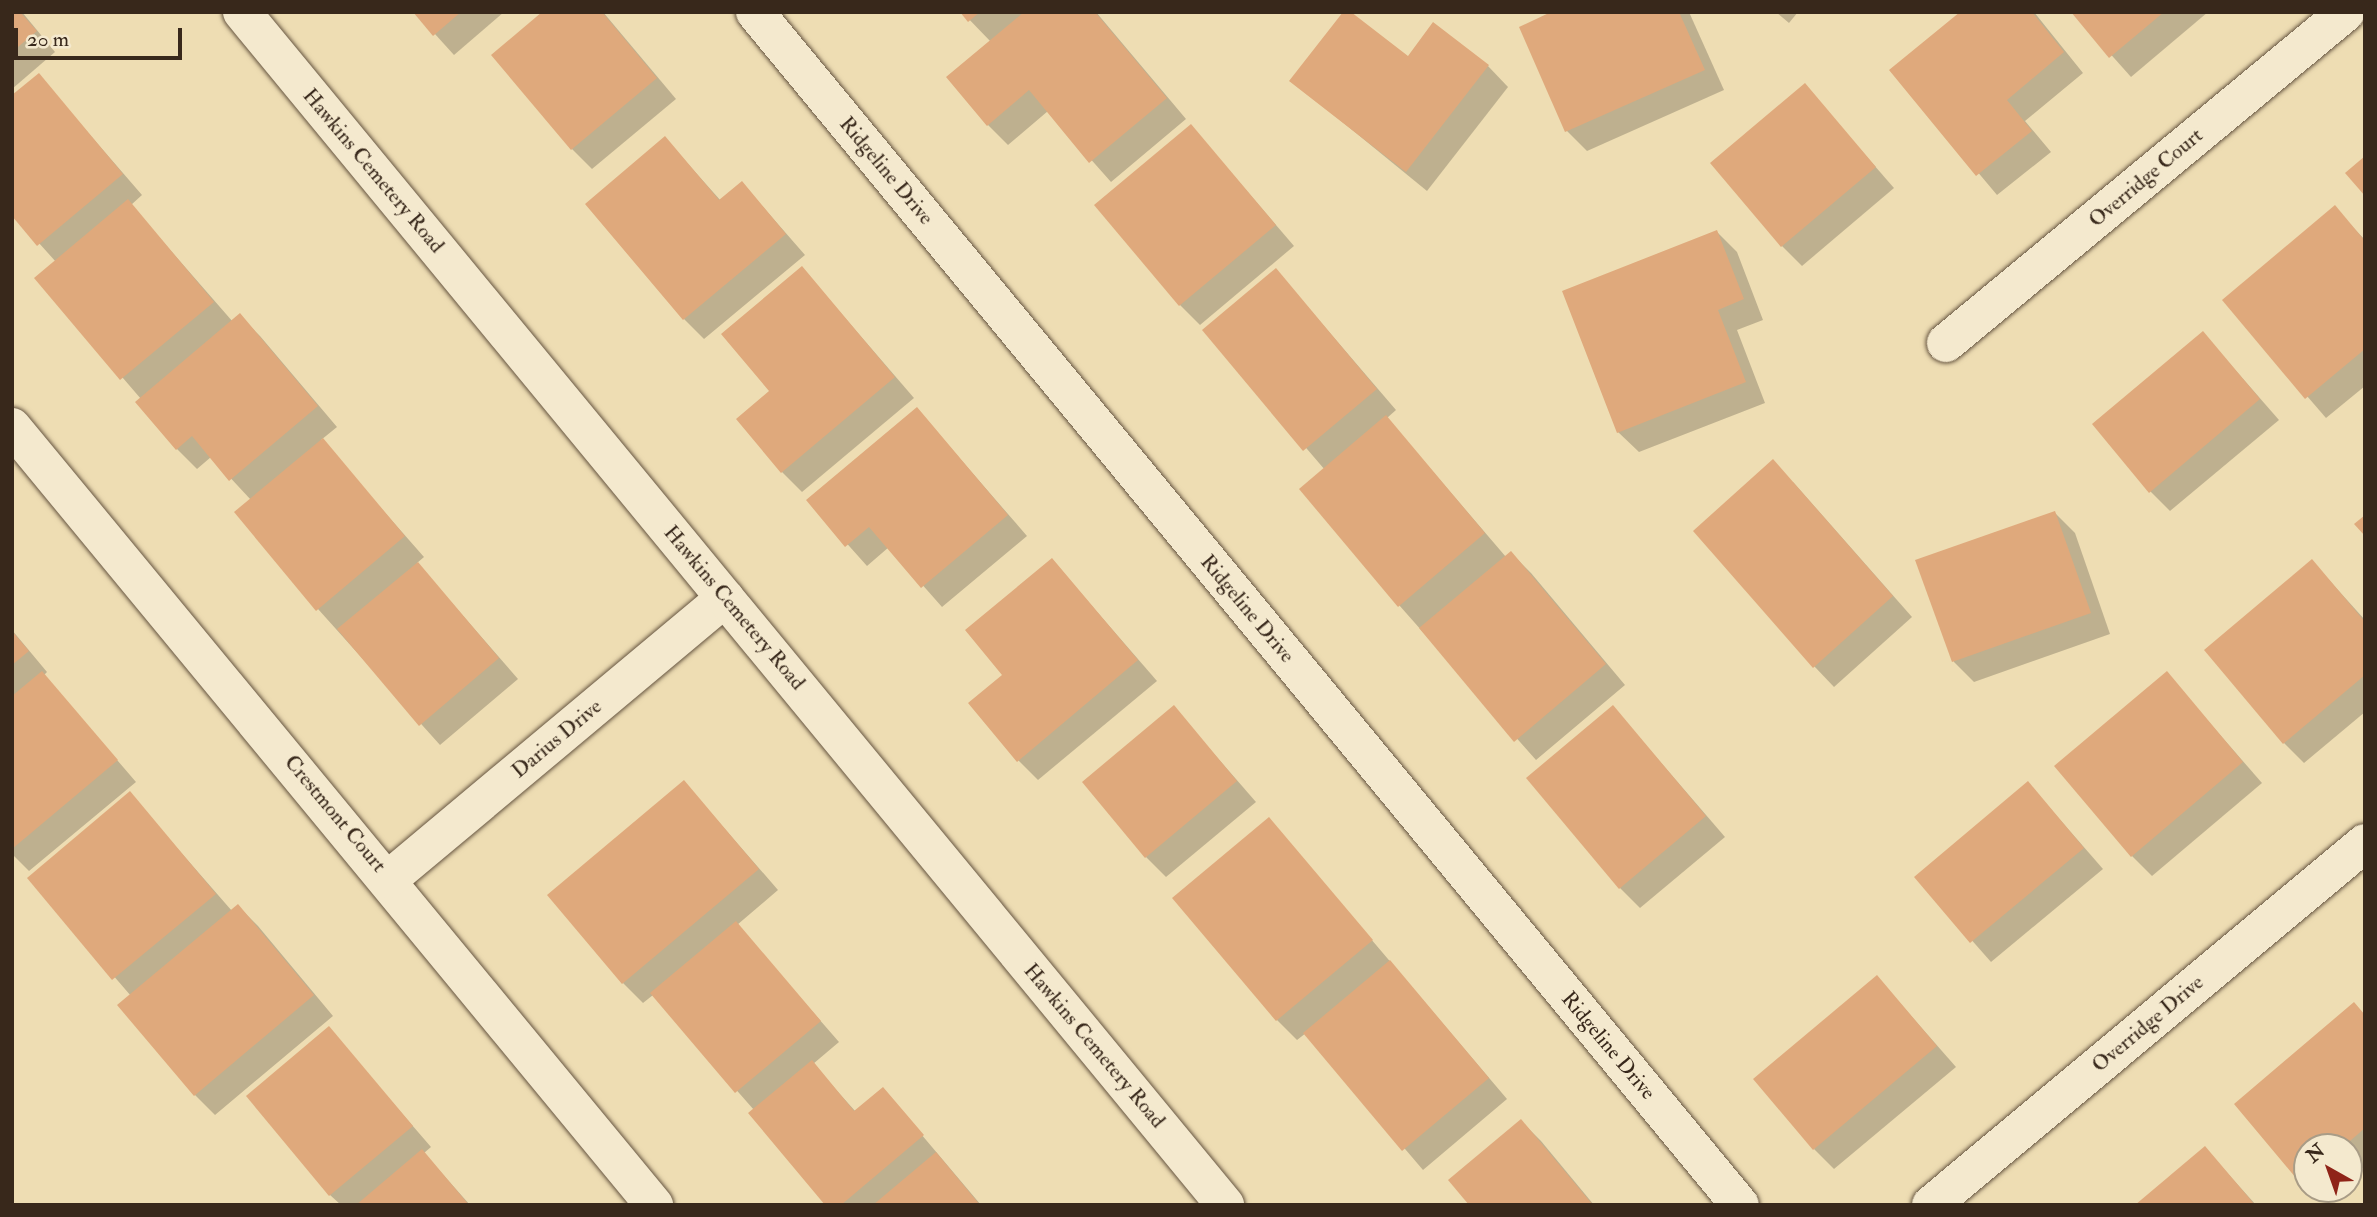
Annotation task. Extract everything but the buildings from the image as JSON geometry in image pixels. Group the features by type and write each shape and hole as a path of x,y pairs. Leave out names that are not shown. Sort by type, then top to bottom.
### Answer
{"street":[{"name":"Hawkins Cemetery Road","path":"242,12 1225,1205"},
{"name":"Ridgeline Drive","path":"755,12 1740,1205"},
{"name":"Overridge Court","path":"1946,343 2346,12"},
{"name":"Crestmont Court","path":"12,427 389,879 654,1205"},
{"name":"Darius Drive","path":"389,879 725,598"},
{"name":"Overridge Drive","path":"1931,1205 2365,843"}]}
